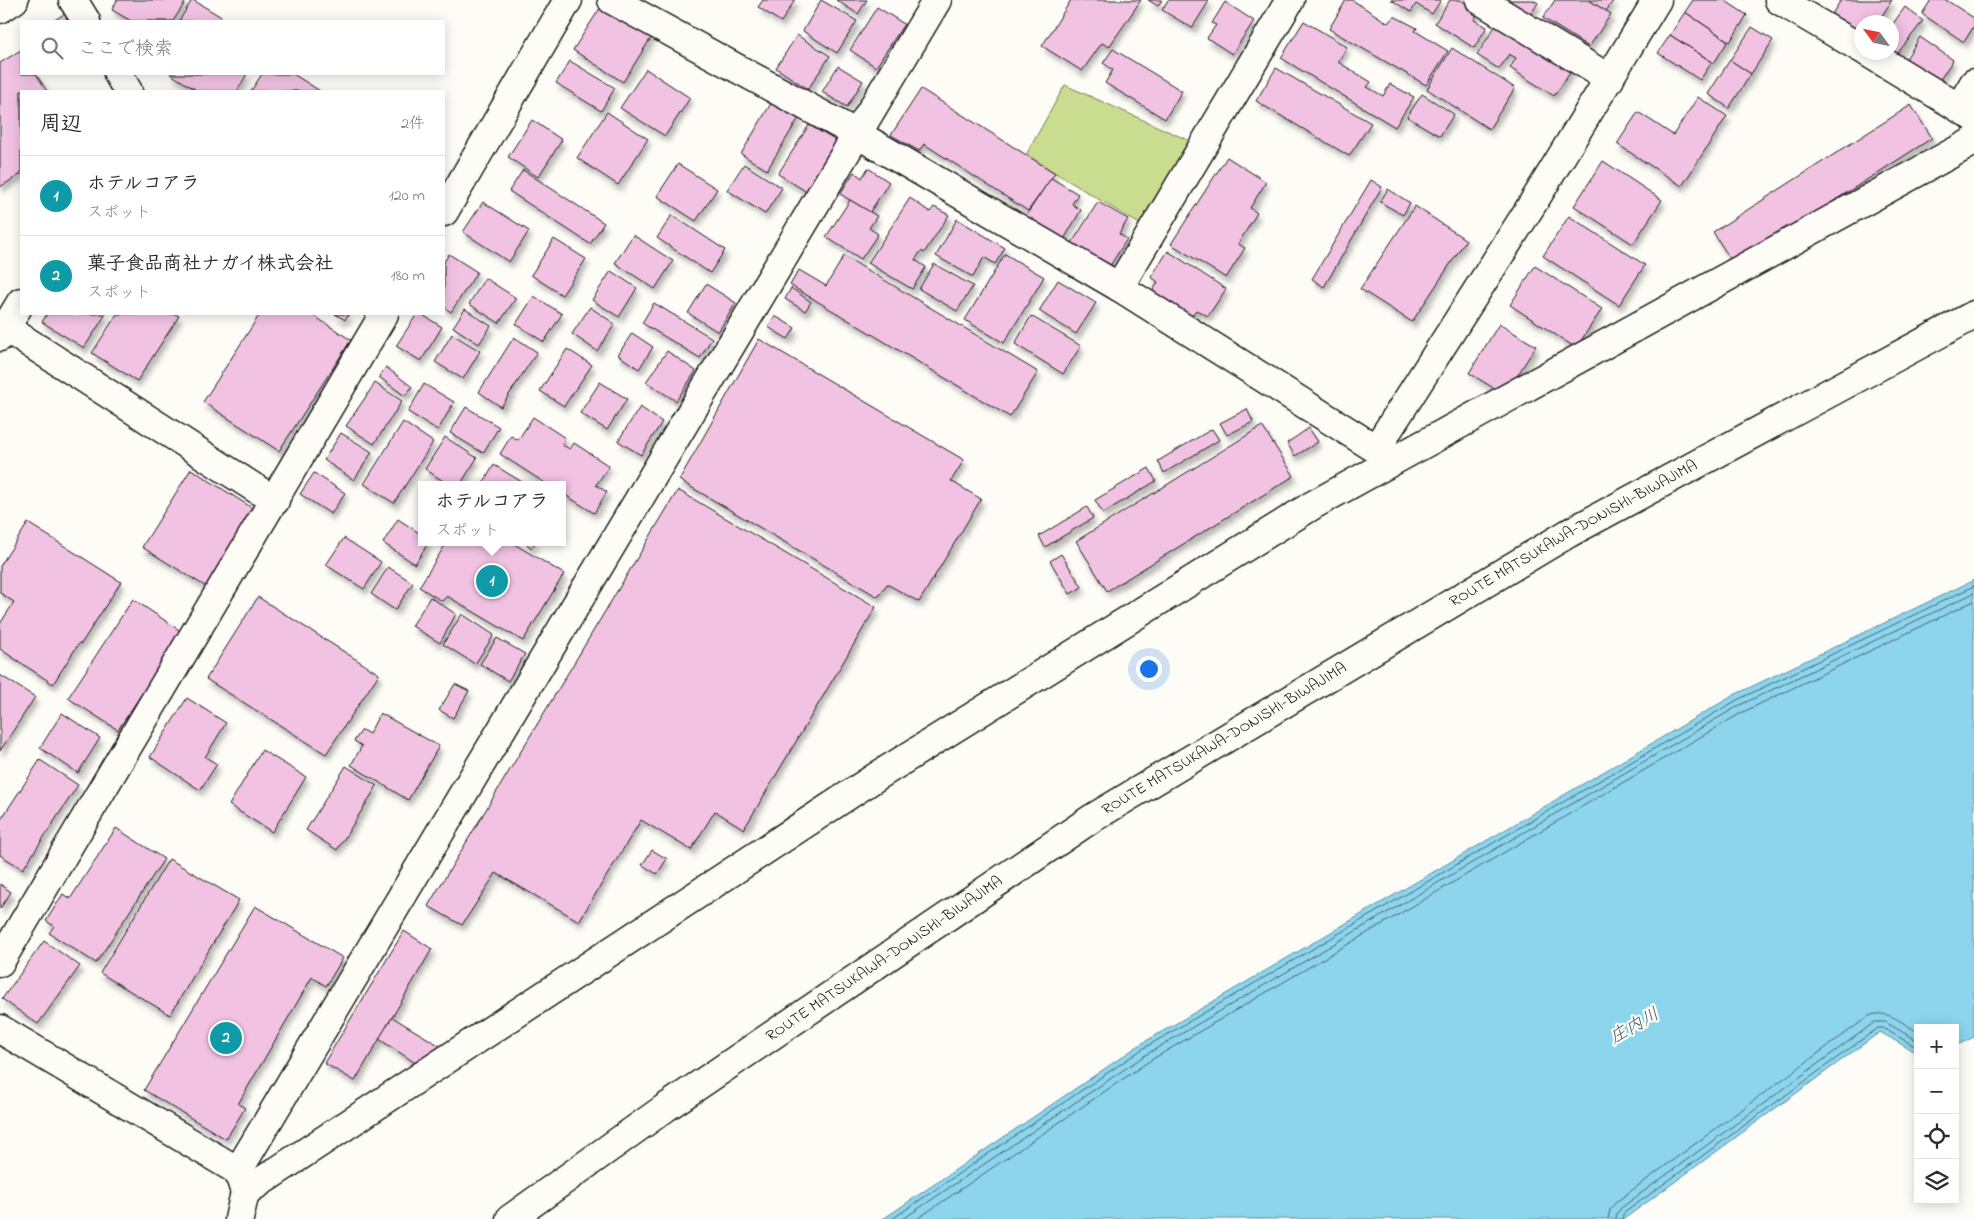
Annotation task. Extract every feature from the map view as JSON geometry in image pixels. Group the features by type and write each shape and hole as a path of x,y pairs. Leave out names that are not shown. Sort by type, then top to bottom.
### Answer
{"street":[{"path":"0,9 14,0"},
{"path":"73,0 85,20"},
{"path":"445,210 568,0"},
{"path":"612,0 857,134 1119,287 1385,455"},
{"path":"238,1219 241,1181 937,0"},
{"path":"1119,287 1290,0"},
{"path":"1480,0 1610,79"},
{"path":"1385,455 1657,0"},
{"path":"1779,0 1854,44"},
{"path":"1880,60 1967,112 1974,83"},
{"path":"119,75 127,90"},
{"path":"241,1181 879,774 1313,505 1385,455 1974,141"},
{"path":"20,304 3,333 275,501"},
{"name":"ROUTE MATSUKAWA-DONISHI-BIWAJIMA","path":"510,1219 665,1108 1091,819 1569,533 1974,314"},
{"path":"0,962 275,501 383,315"},
{"path":"0,1029 241,1181"}],"green space":[{"path":"1065,85 1190,141 1141,225 1026,155"}],"water":[{"name":"庄内川","path":"1974,580 1974,1037 1959,1044 1959,1024 1914,1024 1914,1052 1880,1032 1624,1219 883,1219 1141,1044 1734,695"}],"building":[{"path":"117,0 186,1 174,20 129,20 112,10"},
{"path":"193,0 226,20 180,20"},
{"path":"763,0 795,0 781,22 758,7"},
{"path":"821,0 857,21 837,53 803,31"},
{"path":"836,0 867,0 858,14"},
{"path":"1071,0 1141,0 1109,47 1102,43 1082,71 1042,46"},
{"path":"1148,0 1162,0 1158,6"},
{"path":"1168,0 1209,1 1192,28 1162,10"},
{"path":"1346,0 1352,0 1388,23 1394,16 1417,28 1415,31 1448,51 1426,85 1329,29"},
{"path":"1391,0 1441,0 1432,14 1416,4 1411,12"},
{"path":"1450,0 1461,0 1478,12 1474,20 1487,27 1474,48 1435,23"},
{"path":"1504,0 1533,0 1538,3 1529,17"},
{"path":"1555,0 1589,0 1611,14 1589,47 1543,18"},
{"path":"1589,0 1614,0 1606,11"},
{"path":"1693,0 1724,0 1747,15 1730,42 1685,12"},
{"path":"1841,0 1892,0 1882,15 1854,15 1854,32 1830,17"},
{"path":"1931,0 1946,0 1974,18 1974,26 1964,42 1922,14"},
{"path":"604,2 654,33 623,82 573,50"},
{"path":"1225,2 1254,21 1232,54 1207,38 1216,25 1212,23"},
{"path":"877,7 904,24 876,67 850,50"},
{"path":"1905,7 1923,21 1899,51 1899,15"},
{"path":"69,11 74,20 55,20"},
{"path":"1685,12 1728,41 1714,63 1670,35"},
{"path":"1499,20 1574,67 1554,96 1510,68 1516,58 1509,54 1499,69 1477,55"},
{"path":"1304,21 1347,47 1338,62 1371,82 1367,87 1383,96 1390,84 1414,97 1395,127 1281,58"},
{"path":"1752,27 1773,40 1751,74 1730,60"},
{"path":"797,35 830,56 808,89 776,68"},
{"path":"1670,35 1712,62 1700,80 1658,53"},
{"path":"1920,37 1953,60 1935,87 1902,65"},
{"path":"1452,48 1515,88 1489,129 1427,89"},
{"path":"1113,49 1182,91 1165,119 1105,83 1113,70 1103,63"},
{"path":"20,51 20,75 37,75 46,90 20,90 20,175 0,187 0,63"},
{"path":"1730,60 1751,74 1729,108 1708,94"},
{"path":"570,61 615,88 601,111 556,83"},
{"path":"838,66 863,81 847,107 822,92"},
{"path":"1276,68 1371,123 1349,156 1256,101"},
{"path":"646,69 690,98 665,136 620,108"},
{"path":"172,75 246,75 238,90 196,90"},
{"path":"261,75 295,75 318,90 252,90"},
{"path":"921,89 1055,173 1028,211 924,144 919,151 891,135"},
{"path":"1422,94 1454,114 1440,136 1407,117"},
{"path":"1698,97 1727,116 1682,186 1617,144 1638,112 1673,135"},
{"path":"773,100 800,116 767,170 741,154"},
{"path":"1911,105 1932,138 1734,265 1713,232"},
{"path":"607,112 648,139 618,185 577,158"},
{"path":"532,120 562,140 538,177 508,157"},
{"path":"809,125 838,142 807,192 778,174"},
{"path":"1227,157 1266,182 1250,208 1257,213 1238,244 1245,248 1226,278 1171,244"},
{"path":"1603,161 1662,200 1633,244 1574,206"},
{"path":"678,164 717,189 696,221 657,196"},
{"path":"744,164 782,188 765,214 727,190"},
{"path":"868,168 889,182 870,212 840,194 854,172 862,178"},
{"path":"523,170 604,223 590,244 509,191"},
{"path":"1051,178 1078,194 1072,204 1081,210 1063,241 1025,217"},
{"path":"1371,180 1382,187 1324,287 1312,279"},
{"path":"1388,189 1410,203 1403,215 1380,202"},
{"path":"910,198 930,212 934,207 949,215 924,253 921,251 915,260 926,267 912,289 868,263"},
{"path":"850,200 877,216 869,228 878,234 861,259 826,237"},
{"path":"483,202 529,231 509,262 463,232"},
{"path":"1098,202 1128,219 1119,234 1127,239 1108,269 1070,246"},
{"path":"1415,206 1466,240 1412,322 1360,289"},
{"path":"672,215 725,250 710,273 657,238"},
{"path":"1569,216 1645,265 1619,305 1543,256"},
{"path":"957,219 1005,248 995,264 984,257 973,277 936,256"},
{"path":"633,235 673,261 655,289 615,263"},
{"path":"554,239 586,259 562,295 531,275"},
{"path":"1168,251 1226,289 1208,316 1196,310 1191,317 1152,292 1158,282 1151,277"},
{"path":"449,254 477,272 451,312 445,308 445,260"},
{"path":"1005,254 1044,277 1004,343 965,320"},
{"path":"844,256 1038,372 1010,417 790,285 799,270 826,286"},
{"path":"934,264 973,286 957,311 919,289"},
{"path":"1535,266 1602,309 1576,348 1510,305"},
{"path":"611,271 637,288 619,317 592,300"},
{"path":"485,278 516,298 499,323 469,304"},
{"path":"1058,280 1096,303 1076,334 1039,311"},
{"path":"706,284 736,303 718,332 688,313"},
{"path":"791,288 811,302 805,311 785,299"},
{"path":"534,296 562,314 544,342 516,324"},
{"path":"654,303 712,338 700,358 642,323"},
{"path":"590,307 615,324 597,351 572,334"},
{"path":"465,309 491,326 479,344 453,327"},
{"path":"46,315 105,315 84,348 42,322"},
{"path":"116,315 179,316 137,381 92,353"},
{"path":"259,315 313,315 351,340 279,451 203,402"},
{"path":"337,315 348,315 345,320"},
{"path":"416,315 423,315 442,327 421,361 396,346"},
{"path":"775,316 795,328 788,339 768,327"},
{"path":"1031,316 1081,346 1063,374 1015,344"},
{"path":"1499,324 1536,346 1505,395 1469,373"},
{"path":"632,333 653,347 639,369 618,355"},
{"path":"452,334 480,351 463,379 435,362"},
{"path":"514,337 537,352 501,407 479,392"},
{"path":"759,339 964,460 951,481 981,499 919,602 887,584 878,597 679,480"},
{"path":"567,349 592,365 564,406 540,391"},
{"path":"667,351 696,371 676,401 646,382"},
{"path":"386,367 412,387 405,396 379,377"},
{"path":"600,382 627,399 607,430 580,413"},
{"path":"375,383 402,401 374,444 346,426"},
{"path":"424,384 454,402 438,430 408,412"},
{"path":"466,407 499,427 483,453 450,433"},
{"path":"640,407 662,422 641,455 618,441"},
{"path":"1247,409 1253,422 1227,435 1220,423"},
{"path":"533,417 565,438 562,445 570,449 574,443 609,466 596,485 607,492 594,513 566,496 566,481 542,481 500,454 511,436 518,440"},
{"path":"403,422 433,442 394,503 364,484"},
{"path":"1262,426 1294,476 1107,591 1076,541"},
{"path":"1309,428 1318,442 1295,456 1287,443"},
{"path":"1212,429 1219,440 1164,473 1158,461"},
{"path":"341,433 372,452 354,480 324,460"},
{"path":"445,437 477,458 463,481 443,481 425,469"},
{"path":"494,465 520,481 484,481"},
{"path":"1149,468 1156,481 1103,513 1095,500"},
{"path":"191,469 257,511 208,588 142,547"},
{"path":"314,473 345,493 331,514 300,494"},
{"path":"678,490 876,607 744,829 715,811 691,850 641,820 579,921 496,873 462,925 428,906"},
{"path":"1087,507 1093,518 1045,547 1039,536"},
{"path":"398,519 418,532 418,546 426,546 415,564 383,543"},
{"path":"28,523 121,582 53,684 0,649 0,624 14,602 0,593 0,566"},
{"path":"344,538 381,562 364,589 326,565"},
{"path":"445,546 518,546 564,574 523,641 447,596 442,601 419,587"},
{"path":"1061,554 1082,587 1070,594 1050,561"},
{"path":"388,567 413,583 395,610 371,594"},
{"path":"258,597 379,674 326,754 206,679"},
{"path":"430,597 456,614 440,643 412,626"},
{"path":"133,599 182,632 118,730 68,698"},
{"path":"462,614 494,635 475,664 443,644"},
{"path":"497,638 525,654 508,681 480,664"},
{"path":"0,675 35,697 0,751"},
{"path":"455,684 469,691 453,718 439,710"},
{"path":"187,698 226,723 205,757 217,764 200,790 150,757"},
{"path":"62,713 100,738 78,773 40,748"},
{"path":"380,713 439,746 408,800 351,765 362,746 354,741 362,730 369,734"},
{"path":"262,750 306,777 272,832 229,805"},
{"path":"40,760 78,785 23,869 0,855 0,821"},
{"path":"346,766 377,786 337,850 306,830"},
{"path":"116,828 164,859 96,963 49,933 54,926 46,921 63,894 70,899"},
{"path":"652,850 667,859 657,874 642,865"},
{"path":"169,859 239,900 170,1015 100,973"},
{"path":"0,884 11,892 0,909"},
{"path":"255,906 343,958 326,986 312,977 238,1104 245,1108 226,1139 144,1090"},
{"path":"404,931 432,949 355,1081 324,1063"},
{"path":"44,941 80,966 38,1024 2,999"},
{"path":"392,1017 445,1049 417,1064 379,1039"}],"place":[{"name":"ホテルコアラ","path":"492,581"},
{"name":"菓子食品商社ナガイ株式会社","path":"226,1038"}]}
